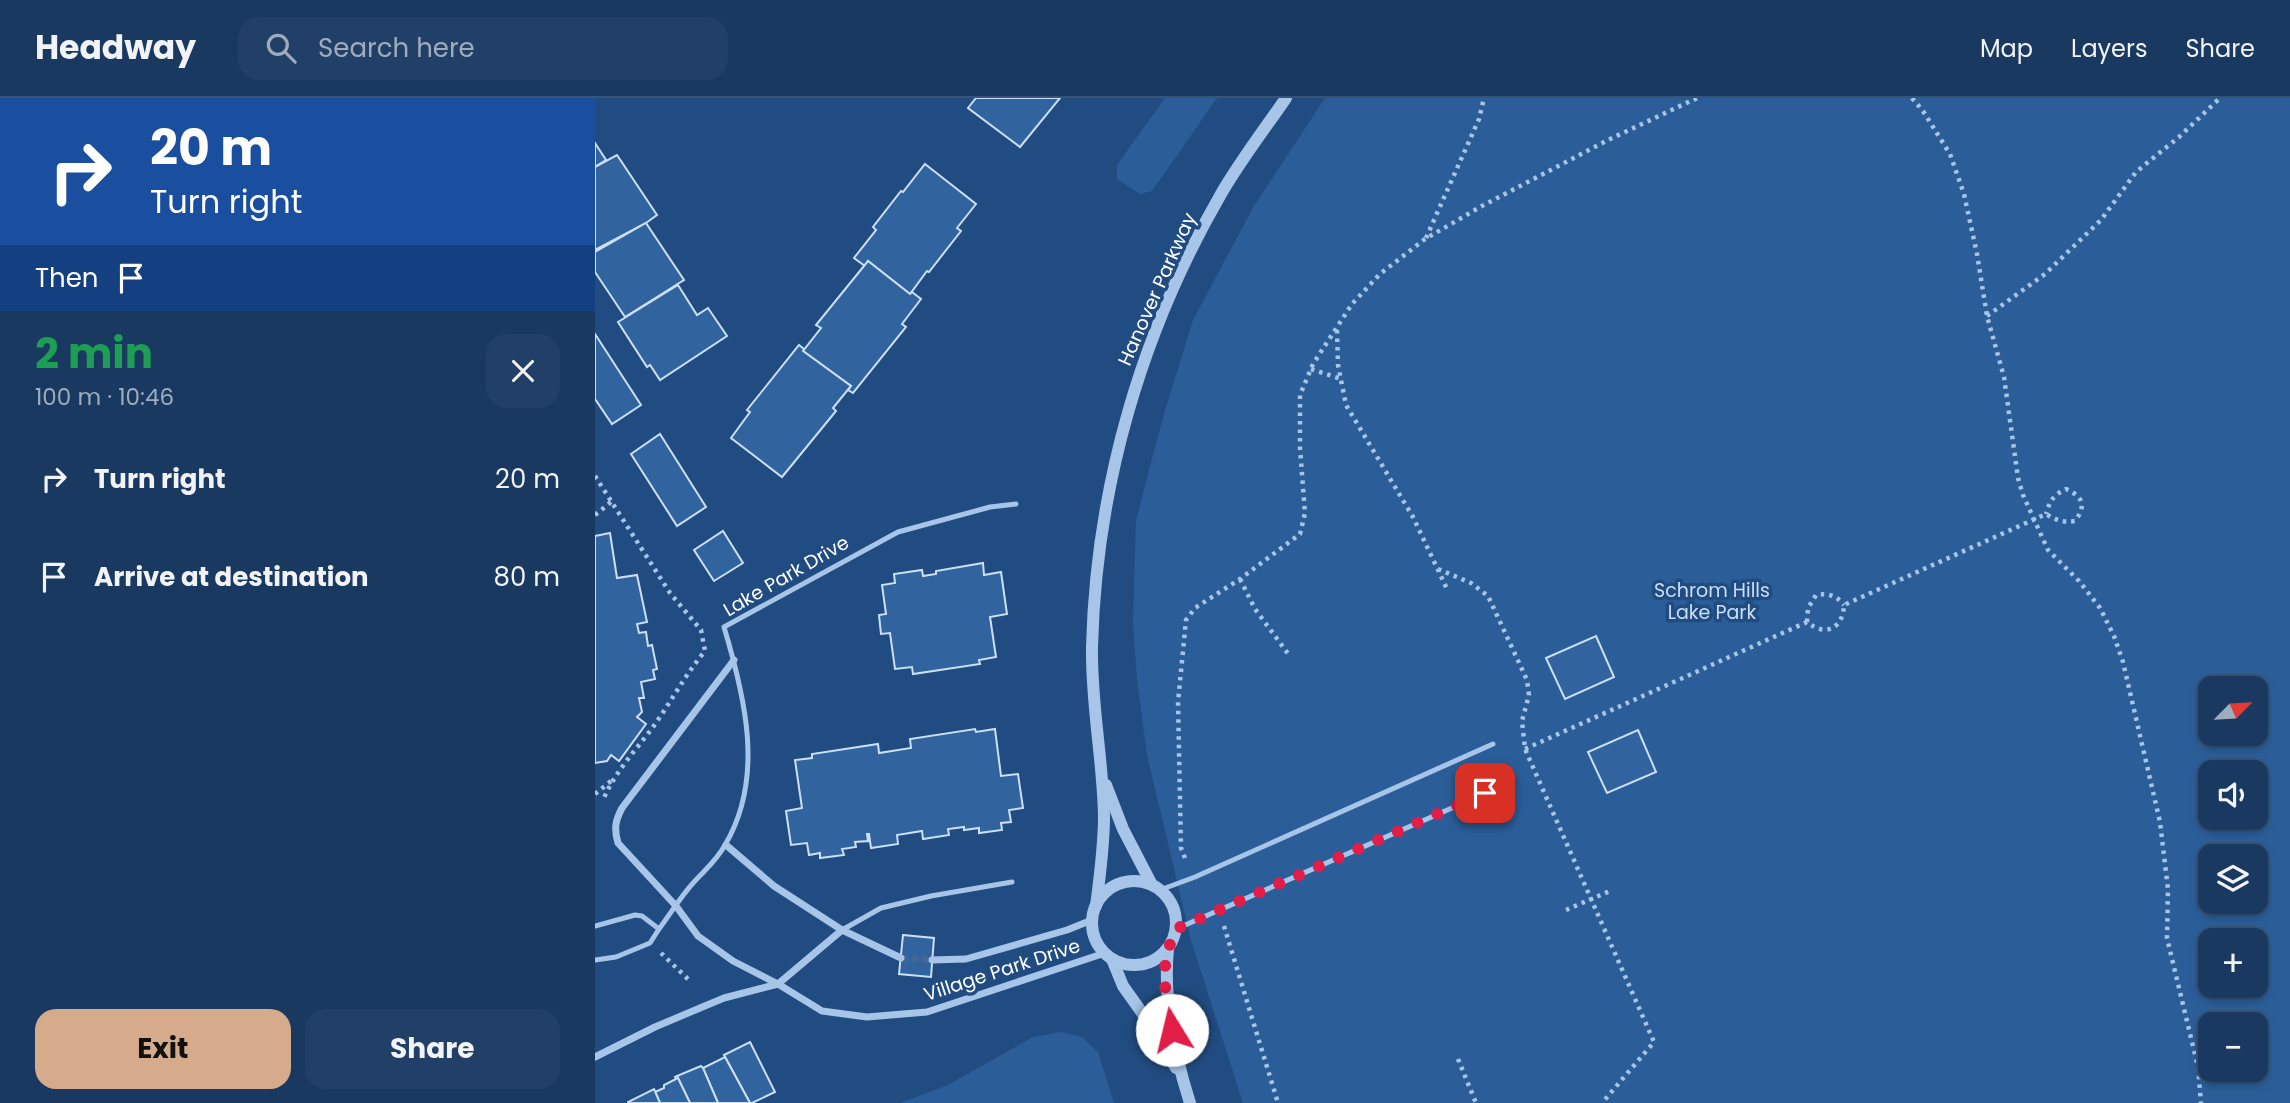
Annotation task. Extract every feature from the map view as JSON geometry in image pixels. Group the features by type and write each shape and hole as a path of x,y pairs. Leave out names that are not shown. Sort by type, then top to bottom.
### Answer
{"street":[{"name":"Hanover Parkway","path":"1096,905 1103,857 1104,814 1093,684 1094,607 1108,493 1136,382 1182,270 1221,193 1286,98"},
{"name":"Village Park Drive","path":"734,660 622,808 616,820 618,843 676,906 698,936 733,961 822,1011 867,1017 927,1012 1108,956"},
{"name":"Hanover Parkway","path":"1100,764 1122,829 1156,888"},
{"path":"726,845 774,886 842,930 901,958"},
{"path":"1108,956 1126,965 1142,965 1156,960 1168,949 1176,929 1174,908 1156,888 1136,881 1120,884 1106,892 1096,905 1092,920 1094,935 1123,986 1168,1052 1185,1087"},
{"name":"Village Park Drive","path":"932,960 966,959 1067,930 1092,920"},
{"path":"595,1057 699,1008 778,984 842,930"},
{"path":"1168,949 1168,1009 1190,1103"}],"lane":[{"name":"Lake Park Drive","path":"595,960 616,957 650,943 695,880 707,870 726,845 738,818 744,798 749,748 745,709 725,627 898,532 990,507 1016,504"},
{"path":"1156,888 1195,877 1493,744"},
{"path":"1176,929 1509,783"},
{"path":"842,930 881,908 931,895 1012,882"},
{"path":"595,926 635,915 642,916 659,929"}],"path":[{"path":"1425,239 1479,119 1484,98"},
{"path":"1185,858 1181,848 1178,702 1186,620 1195,608 1240,579 1300,534 1305,513 1300,448 1300,395 1311,369 1352,304 1380,274 1425,239 1551,170 1697,98"},
{"path":"1912,98 1950,154 1964,194 1987,316 2004,377 2018,478 2048,550 2080,581 2100,608 2123,662 2160,822 2168,889 2167,938 2197,1067 2201,1103"},
{"path":"1987,316 2045,274 2101,220 2136,172 2220,98"},
{"path":"1337,328 1338,365 1346,405 1413,517 1447,589"},
{"path":"1311,369 1341,379"},
{"path":"595,476 670,593 701,631 705,651 690,668 655,724 615,778 600,809"},
{"path":"2066,489 2076,494 2082,502 2082,511 2075,521 2066,523 2046,514 2050,501 2066,489"},
{"path":"595,515 611,502"},
{"path":"1844,605 2046,514"},
{"path":"1438,569 1471,583 1488,596 1527,680 1529,695 1522,721 1525,749 1654,1042 1602,1103"},
{"path":"1240,579 1255,609 1289,655"},
{"path":"1807,622 1808,608 1816,595 1833,595 1844,605"},
{"path":"1807,622 1821,630 1833,628 1841,620 1844,605"},
{"path":"1525,749 1807,622"},
{"path":"595,794 615,778"},
{"path":"1566,910 1609,891"},
{"path":"1224,925 1278,1103"},
{"path":"661,952 691,982"},
{"path":"1458,1059 1476,1103"}],"green space":[{"path":"1165,98 1217,98 1152,191 1140,194 1117,179 1117,165"},
{"name":"Schrom Hills Lake Park","path":"1325,98 2290,98 2290,1103 1243,1103 1191,940 1147,755 1133,625 1136,521 1163,417 1193,320 1254,206"},
{"path":"1061,1032 1082,1037 1098,1052 1114,1103 900,1103 948,1085 1033,1037"}],"building":[{"path":"976,98 1060,98 1020,147 968,108"},
{"path":"595,143 606,160 595,167"},
{"path":"617,155 657,215 595,250 595,167"},
{"path":"925,164 976,204 957,228 961,231 910,294 868,261 865,266 854,258 876,230 873,227"},
{"path":"646,223 684,280 625,317 595,272 595,252"},
{"path":"868,261 910,294 912,292 921,299 902,324 906,327 853,393 848,390 851,386 803,351 821,328 816,325"},
{"path":"678,285 697,315 708,308 727,336 660,380 650,365 647,367 618,322"},
{"path":"595,334 641,405 612,424 595,399"},
{"path":"799,345 803,351 851,386 833,408 836,411 782,477 731,438 750,412 747,410"},
{"path":"660,434 706,507 677,526 631,454"},
{"path":"723,531 743,563 714,581 694,550"},
{"path":"610,533 617,578 637,575 647,622 637,624 639,633 646,632 648,646 652,645 657,669 653,670 655,679 641,682 644,698 639,698 642,712 637,717 646,724 619,761 611,755 607,761 595,763 595,536"},
{"path":"983,563 984,575 1001,572 1007,614 990,617 996,657 979,660 980,664 913,674 912,667 895,669 890,633 881,634 879,615 886,614 882,585 895,583 894,574 922,570 923,576 936,574 936,571"},
{"path":"1596,636 1614,677 1565,699 1546,658"},
{"path":"975,729 976,732 995,729 1001,776 1018,774 1023,808 1009,810 1011,822 1001,823 1002,830 979,833 979,828 964,830 964,827 948,829 949,835 923,839 922,831 897,835 898,844 871,848 867,834 868,841 855,842 856,847 842,849 844,855 820,858 820,853 809,855 807,843 791,845 786,811 802,808 795,760 812,758 812,754 878,744 879,753 911,748 910,739"},
{"path":"1638,730 1656,772 1607,793 1588,752"},
{"path":"903,935 934,938 931,977 899,974"},
{"path":"750,1042 775,1092 752,1103 724,1055"},
{"path":"725,1057 750,1103 718,1103 703,1068"},
{"path":"701,1066 718,1103 690,1103 677,1076"},
{"path":"677,1076 690,1103 660,1103 655,1092"},
{"path":"654,1089 660,1103 628,1103 628,1102"}],"tunnel":[{"path":"901,958 932,960"}],"route":[{"path":"1172,1030 1166,991 1166,969 1168,949 1176,929 1485,793"}]}
